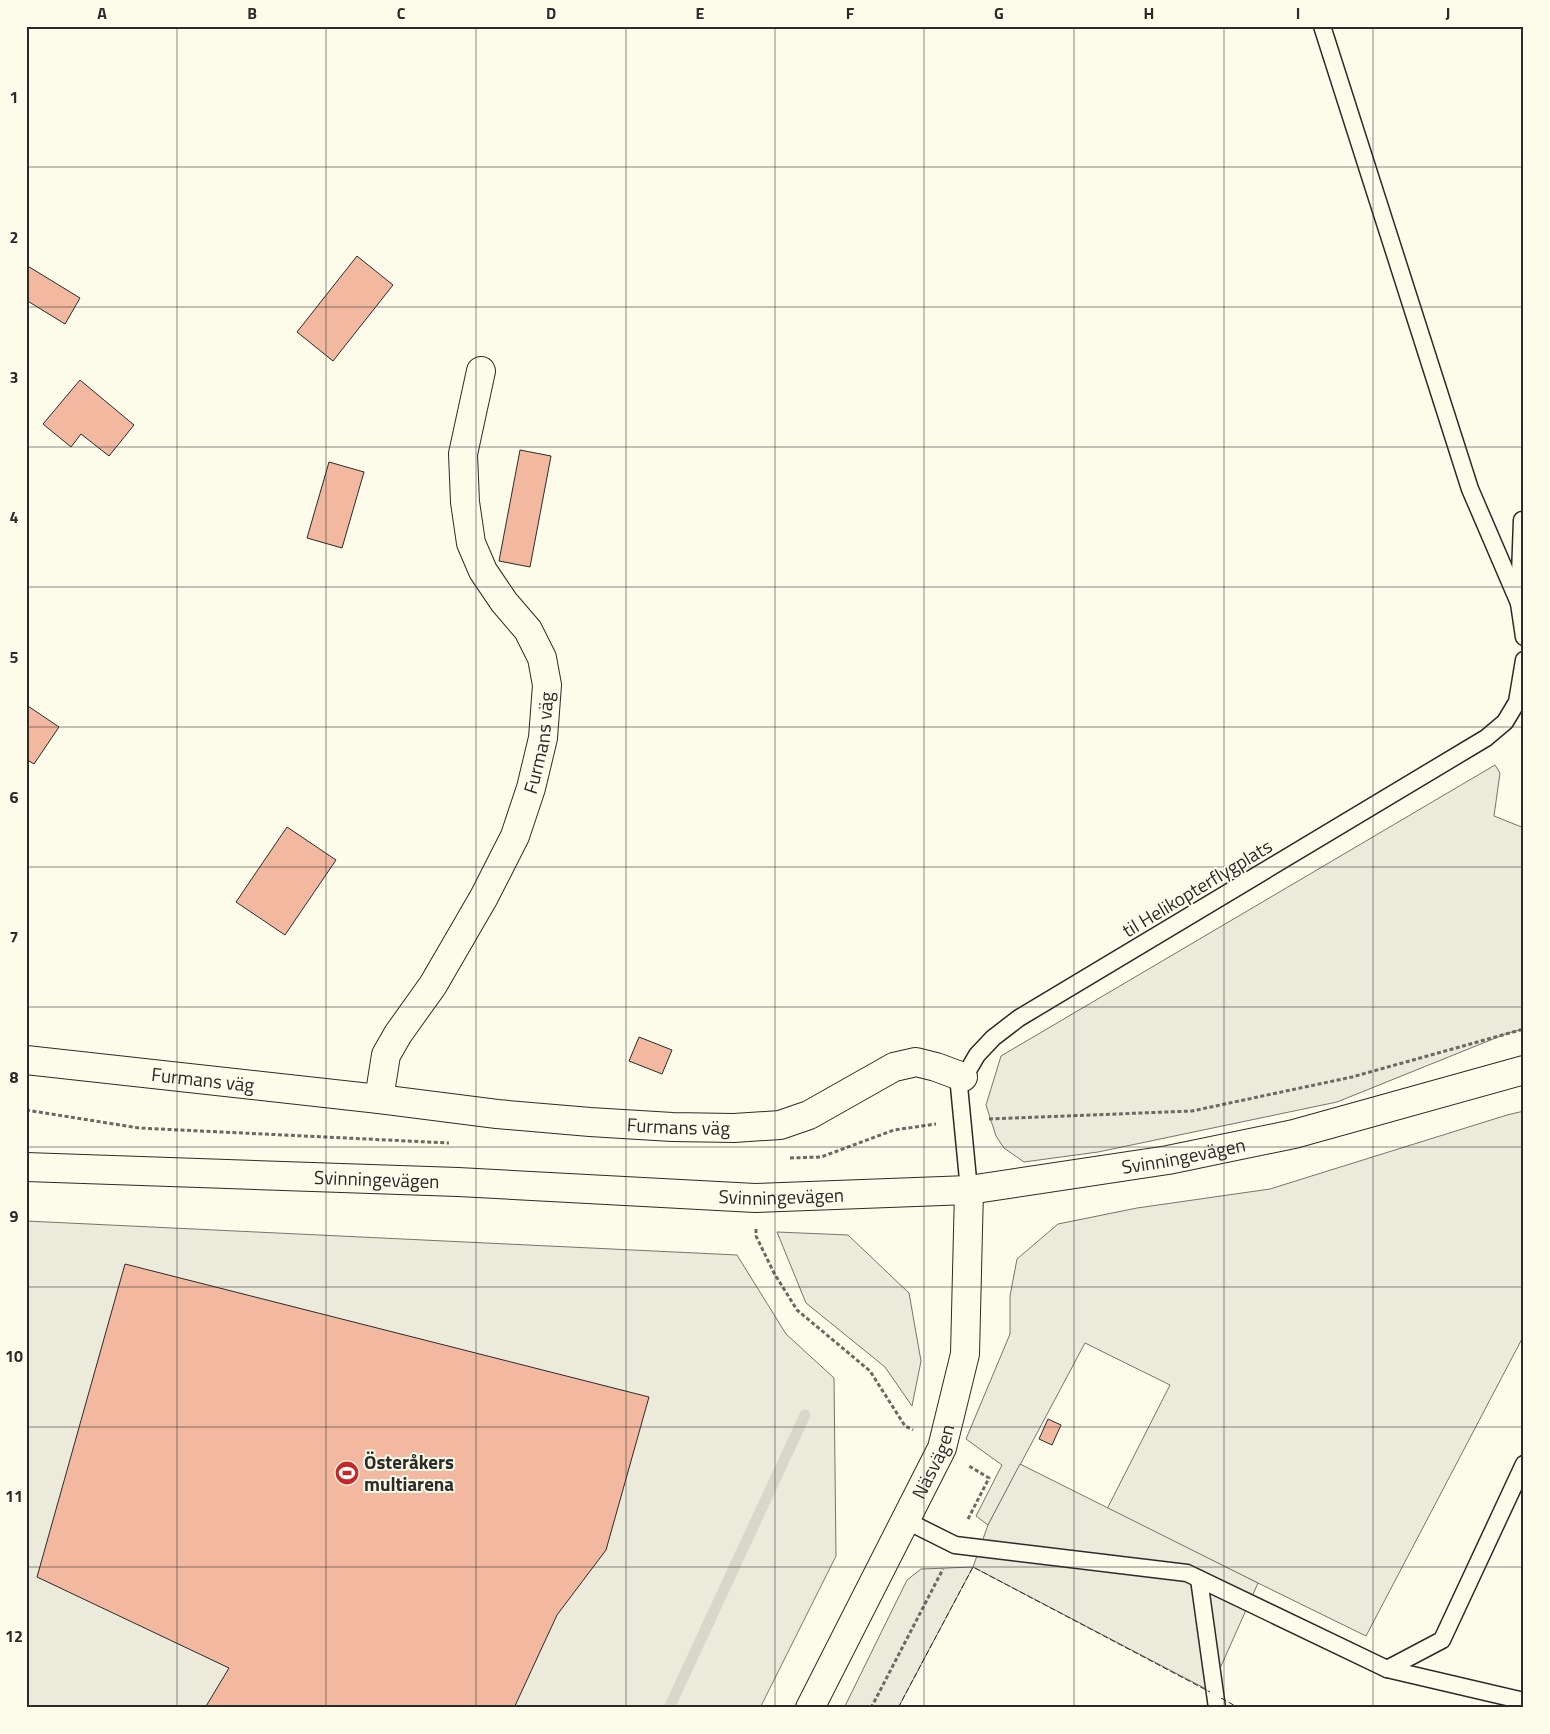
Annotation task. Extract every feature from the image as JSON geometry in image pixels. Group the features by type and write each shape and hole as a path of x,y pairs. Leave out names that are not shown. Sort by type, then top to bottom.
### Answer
{"street":[{"name":"Furmans väg","path":"379,1099 386,1055 398,1034 438,978 484,897 515,836 531,788 543,738 546,685 542,658 528,630 504,602 483,571 471,543 465,502 463,454 481,371"},
{"name":"Furmans väg","path":"26,1060 497,1114 672,1127 734,1128 780,1125 810,1115 894,1067 916,1062 964,1077"},
{"name":"Svinningevägen","path":"26,1167 458,1182 755,1198 969,1190 1168,1160 1294,1134 1524,1070"},
{"name":"Näsvägen","path":"810,1708 942,1448 966,1354 969,1190"}],"lane":[{"path":"1322,26 1470,489 1492,545 1519,603"},
{"path":"1522,520 1519,603 1524,637"},
{"name":"til Helikopterflygplats","path":"969,1190 964,1120 959,1086 977,1055 993,1038 1019,1018 1486,738 1505,722 1517,702 1524,660"},
{"path":"1387,1669 1442,1640 1524,1464"},
{"path":"905,1520 955,1545 1187,1573 1387,1669 1524,1701"},
{"path":"1199,1579 1217,1708"}],"path":[{"path":"782,1158 821,1157 894,1130 964,1120 1192,1111 1352,1077 1524,1029"},
{"path":"26,1110 139,1128 456,1144"},
{"path":"755,1198 756,1236 774,1273 797,1310 870,1371 905,1426 989,1478 871,1708"}],"shaded area":[{"path":"1495,765 1500,773 1494,816 1524,828 1524,1029 1508,1033 1337,1102 1098,1152 1024,1162 1004,1148 996,1136 986,1105 1001,1056"},
{"path":"1524,1111 1524,1335 1366,1636 1107,1509 1170,1385 1085,1343 988,1525 976,1516 1002,1465 966,1439 1010,1334 1010,1296 1017,1259 1058,1224 1137,1208 1270,1189"},
{"path":"26,1221 737,1255 786,1334 834,1378 836,1556 760,1708 26,1708"},
{"path":"777,1232 848,1235 909,1293 921,1361 912,1406 885,1367 806,1303"},
{"path":"1020,1464 1258,1583 1210,1691 973,1567 988,1525"},
{"path":"973,1567 898,1708 844,1708 907,1580 921,1569"}],"building":[{"path":"357,256 393,285 333,361 297,332"},
{"path":"26,265 80,298 65,324 26,300"},
{"path":"80,380 134,425 109,456 81,434 71,447 43,424"},
{"path":"520,450 551,456 530,567 499,561"},
{"path":"329,462 364,472 342,548 307,538"},
{"path":"28,706 59,727 34,764 26,759 26,708"},
{"path":"287,827 336,860 285,935 236,902"},
{"path":"639,1037 672,1050 662,1074 629,1061"},
{"name":"Österåkers multiarena","path":"125,1264 649,1397 606,1550 557,1615 514,1708 205,1708 229,1668 37,1577"},
{"path":"1048,1419 1061,1425 1052,1445 1039,1439"}],"waterway":[{"path":"669,1708 805,1415"}],"fence":[{"path":"898,1708 973,1567 1210,1692"},
{"path":"1221,1698 1239,1708"}],"place":[{"name":"Österåkers multiarena","path":"347,1473"}]}
